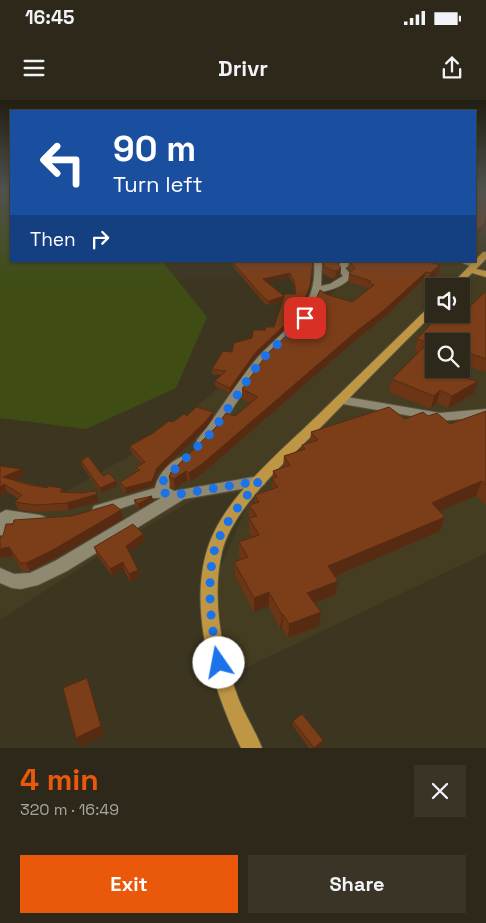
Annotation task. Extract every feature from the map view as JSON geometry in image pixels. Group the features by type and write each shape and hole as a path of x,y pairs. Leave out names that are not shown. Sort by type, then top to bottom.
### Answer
{"main road":[{"path":"462,278 486,254"},
{"path":"473,267 486,274"},
{"path":"252,748 227,695 215,647 211,621 211,574 214,551 241,503 259,481 425,315"}],"street":[{"path":"162,493 161,488 164,479 193,452 215,427 261,360 305,318 316,289 318,262"},
{"path":"316,289 330,288 337,285 348,276 340,267 350,262"},
{"path":"464,262 473,267"},
{"path":"341,400 440,417 486,413"},
{"path":"88,514 150,494 180,494 259,481"},
{"path":"0,574 12,581 32,580 77,556 180,494"},
{"path":"0,535 6,516 30,521 56,520"}],"shaded area":[{"path":"476,221 486,221 486,553 220,680 217,604 220,568 254,490 195,499 120,542 0,620 0,528 153,443 341,285 373,262 476,262"}],"green space":[{"path":"0,221 10,221 10,262 163,262 207,317 176,388 86,429 0,418"}],"building":[{"path":"476,221 486,222 476,231"},
{"path":"234,262 313,262 310,286 300,311 256,352 230,388 215,381 226,371 212,369 223,351 232,352 234,343 252,338 253,330 266,330 265,327 274,327 285,294 296,294 294,281 290,273 263,279 284,296 269,301 265,299"},
{"path":"324,262 337,262 341,268 336,271 324,266"},
{"path":"350,262 430,262 440,265 430,273 426,272 383,311 358,330 202,464 189,473 186,471 174,479 169,477 171,472 216,427 226,413 235,416 258,397 242,389 267,354 310,313 320,290 326,294 352,302 374,285 369,283 371,281 349,274 355,268"},
{"path":"486,291 486,359 470,353 470,333 425,333 425,342 417,339 432,323 470,323 470,306"},
{"path":"425,346 425,378 463,378 478,381 452,396 440,390 434,396 392,379"},
{"path":"196,407 213,412 157,468 152,481 125,488 120,482 140,470 136,468 145,462 130,446 169,421 173,422 184,414 187,416"},
{"path":"389,407 405,419 423,412 428,416 437,413 450,424 486,411 486,485 482,481 432,503 445,517 328,566 338,581 307,593 321,612 289,624 269,592 254,598 234,562 248,557 239,542 259,535 249,518 257,516 249,505 259,502 255,495 278,487 272,479 277,477 273,471 290,465 284,456 305,449 302,445 318,440 311,432"},
{"path":"88,456 103,476 109,473 116,481 100,488 81,461"},
{"path":"0,466 22,469 3,477 30,485 62,488 60,492 81,493 96,491 97,494 67,503 35,505 15,502 22,495 4,484 0,487"},
{"path":"152,496 138,504 134,500"},
{"path":"113,504 121,510 51,551 26,563 20,563 9,547 0,549 0,536 3,536 6,524 13,524 14,520 72,516"},
{"path":"133,524 143,534 126,546 138,570 129,574 123,562 110,569 94,547"},
{"path":"87,678 101,726 76,738 63,688"},
{"path":"302,714 323,740 314,748 293,721"}],"route":[{"path":"219,663 211,621 211,574 214,551 241,503 259,481 180,494 162,493 162,482 212,432 261,360 305,318"}]}
